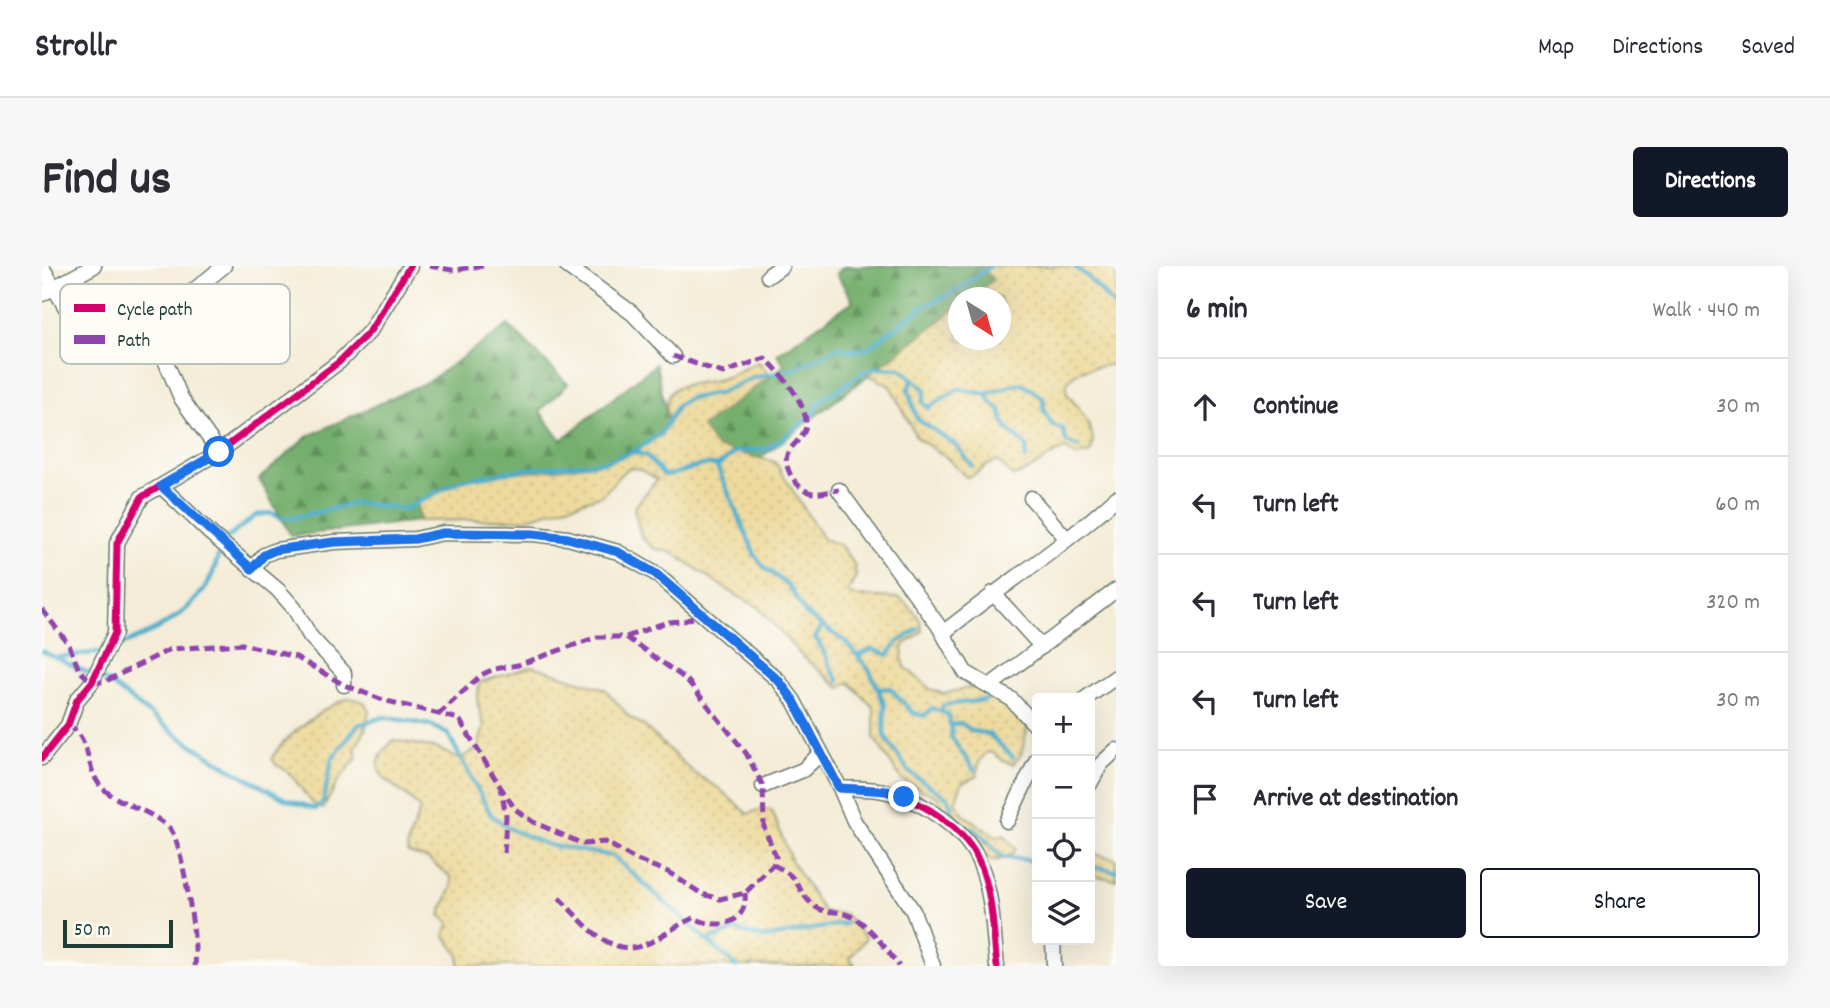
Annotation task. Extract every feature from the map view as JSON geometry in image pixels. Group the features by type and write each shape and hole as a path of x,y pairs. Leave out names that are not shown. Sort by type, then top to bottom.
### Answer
{"street":[{"path":"42,294 93,266"},
{"path":"202,284 224,266"},
{"path":"42,758 68,725 77,700 92,682 115,634 117,551 128,518 142,497 219,452 339,362 370,331 391,302 410,266"},
{"path":"567,266 632,313 673,356"},
{"path":"768,276 782,266"},
{"path":"42,267 60,295"},
{"path":"167,364 177,389 219,452"},
{"path":"161,486 294,608 310,636 344,673 344,685"},
{"path":"839,490 943,633 965,672 1011,699 1032,722"},
{"path":"1031,498 1067,540"},
{"path":"943,633 1067,540 1116,498"},
{"path":"252,569 264,555 275,550 334,542 415,539 443,533 533,534 568,538 618,552 656,574 770,672 794,701 854,821 913,911 933,966"},
{"path":"991,685 1116,590"},
{"path":"993,593 1042,647"},
{"path":"1093,693 1116,677"},
{"path":"763,786 803,770 821,753"},
{"path":"1095,776 1106,759"},
{"path":"1007,821 1032,769"},
{"path":"839,788 887,791 904,797 946,821 967,842 980,863 986,884 998,966"},
{"path":"1053,945 1054,966"}],"green space":[{"path":"845,266 981,266 994,280 985,287 948,287 948,315 759,459 716,447 701,427 785,365 777,354 853,301 836,273"},
{"path":"508,325 568,384 540,411 561,440 656,364 668,421 653,440 631,453 604,461 574,467 485,475 455,482 417,503 420,521 291,536 259,479 308,436 429,381"}],"sand":[{"path":"981,266 1116,266 1116,364 1084,370 1077,373 1067,384 1066,392 1082,413 1093,437 1090,453 1076,456 1066,449 1026,472 1012,476 998,461 966,477 946,457 917,438 890,386 869,375 948,315 948,350 1011,350 1011,287 984,287 993,280"},
{"path":"759,362 770,376 702,427 716,447 775,462 823,539 840,545 854,564 856,576 848,592 854,596 900,598 915,613 922,632 904,645 902,657 905,667 930,689 943,694 990,683 1028,727 1021,755 1013,764 1003,761 993,752 986,753 979,762 977,776 962,783 955,802 964,815 997,837 1004,835 1016,849 1007,857 989,860 973,838 958,826 937,797 902,780 874,738 874,708 849,682 840,688 801,655 757,606 732,593 673,553 653,548 641,536 634,508 657,479 639,469 629,468 600,496 526,519 420,521 417,503 454,483 484,476 574,467 631,453 653,440 668,421 666,406 668,396 673,390 724,378"},
{"path":"533,666 605,689 630,718 642,724 694,773 720,789 748,814 763,808 772,811 792,862 824,912 845,914 866,938 850,958 856,966 459,966 459,955 444,935 450,924 440,915 452,887 451,877 428,859 408,853 407,845 420,809 384,778 379,771 378,762 394,740 436,748 459,759 478,748 484,726 477,701 480,682"},
{"path":"350,698 364,702 369,710 365,730 355,749 357,758 338,781 323,809 310,799 290,774 276,765 272,758 306,722 340,701"},
{"path":"1095,854 1116,859 1116,880 1095,876"}],"waterway":[{"path":"225,540 256,515 271,513 280,518 293,518 356,503 405,509 462,480 527,469 604,462 633,452 661,434 678,405 687,399 720,393 752,378 792,370 839,347 855,351 868,348 926,305 959,290 990,266"},
{"path":"1073,266 1087,276 1116,308"},
{"path":"717,466 736,452 766,449 781,440 813,414 819,402 862,373 875,368 901,369 925,389 923,402 928,408 958,389 986,394 1021,383 1043,398 1044,411 1053,426 1063,429 1066,442 1079,447"},
{"path":"912,381 908,389 917,419 956,445 972,466"},
{"path":"987,395 992,404 1001,410 1006,427 1027,447 1025,459"},
{"path":"634,452 647,456 664,475 697,466 717,466 755,555 764,567 789,586 806,614 847,643 870,671 885,705 884,735 909,772 948,798 953,813 964,827 976,830 1002,857 1032,860"},
{"path":"113,648 155,630 192,604 210,579 221,548"},
{"path":"822,625 815,638 839,681"},
{"path":"858,656 872,649 888,655 898,642 918,629"},
{"path":"42,651 108,682 181,738 227,767 285,799 316,809 323,802 332,759 358,725 384,717 430,725 448,734 491,815 512,830 548,845 613,856 736,966"},
{"path":"58,657 101,652"},
{"path":"879,689 890,688 913,713 924,716 932,708 949,715 952,738 974,770"},
{"path":"940,711 944,705 985,700 998,694"},
{"path":"952,725 961,723 972,731 989,734 1013,757"},
{"path":"1095,867 1116,871"},
{"path":"709,940 735,930 764,938 847,923"}],"marked path":[{"path":"429,266 452,270 483,266"},
{"path":"673,356 723,373 765,358 792,389 803,408 805,430 786,458 792,477 801,488 813,493 839,490"},
{"path":"42,609 69,645 79,670 92,682 104,682 171,649 242,644 296,657 344,685 383,700 459,719 501,788 506,816 504,856"},
{"path":"626,637 667,622 684,621 704,614"},
{"path":"438,715 481,675 494,669 518,665 597,637 626,637 687,680 746,753 763,786 764,827 776,857 773,865 745,893 720,899 702,894 668,872 637,860 605,842 583,844 533,822 515,809 501,788"},
{"path":"68,725 81,737 99,784 119,800 152,815 171,830 176,840 189,896 195,966"},
{"path":"773,865 789,874 814,906 845,914 861,923 899,966"},
{"path":"559,898 595,934 617,946 629,948 648,943 694,918 713,924 730,922 742,912 745,893"}],"cycle path":[{"path":"42,758 68,725 77,700 92,682 115,633 117,543 142,497 219,452 339,362 370,331 410,266"},
{"path":"252,569 264,555 276,550 334,542 415,539 443,533 533,534 568,538 618,552 656,574 779,681 794,701 840,788 876,790 901,796 929,810 965,840 980,864 988,888 997,966"}],"route":[{"path":"219,452 161,486 252,569 264,555 275,550 334,542 415,539 443,533 533,534 568,538 618,552 656,574 779,681 794,701 839,788 887,791 904,797"}]}
